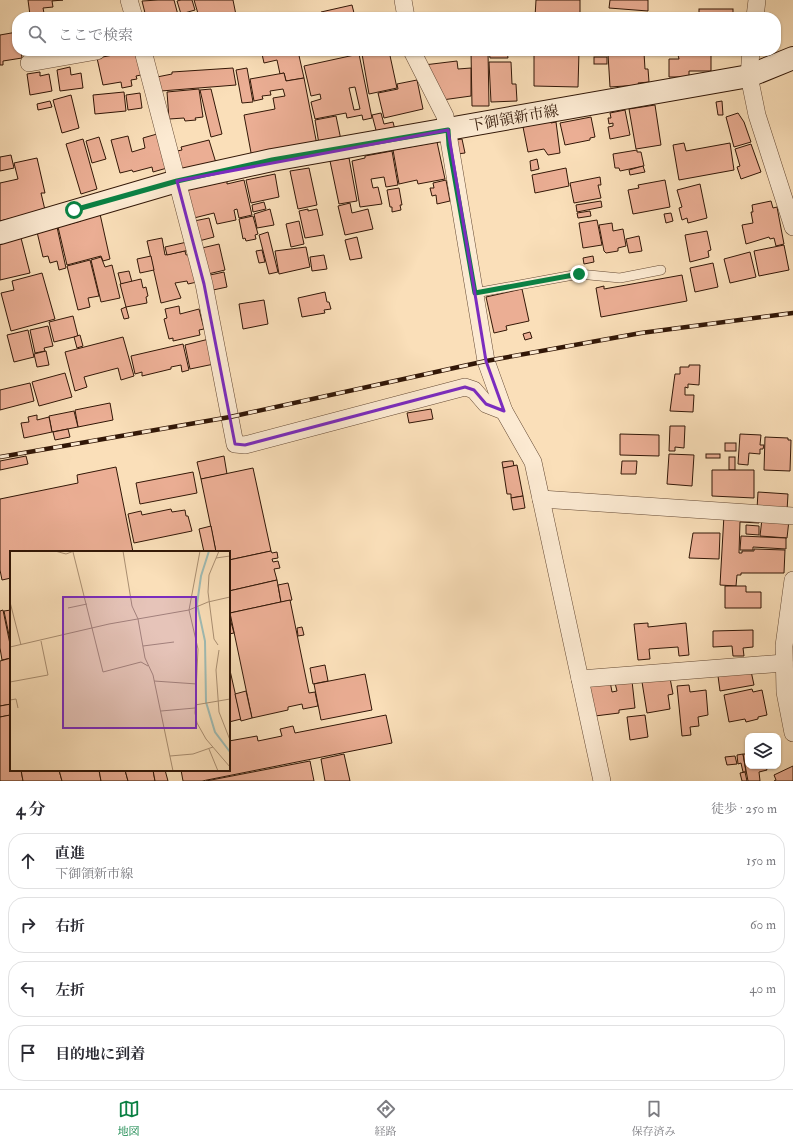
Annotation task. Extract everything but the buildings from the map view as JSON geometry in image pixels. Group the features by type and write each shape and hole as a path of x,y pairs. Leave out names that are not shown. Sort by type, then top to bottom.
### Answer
{"main road":[{"name":"下御領新市線","path":"0,233 177,181 272,160 448,130 757,73 793,58"}],"street":[{"path":"129,0 133,12"},
{"path":"404,0 405,12"},
{"path":"756,12 757,0"},
{"path":"29,63 69,56"},
{"path":"144,56 204,284 235,444 245,445 465,387 474,390 486,404 504,411"},
{"path":"415,56 445,116 486,361 504,411 533,462 602,781"},
{"path":"753,56 757,73 756,116 793,227"},
{"path":"541,499 793,516"},
{"path":"793,580 789,645 784,663 785,692 793,733"},
{"path":"580,679 784,663"}],"lane":[{"path":"475,293 579,274 620,278 661,270"}],"highlighted area":[{"path":"448,130 486,361 504,411 486,404 474,390 465,387 245,445 235,444 204,284 177,181"}],"railway":[{"path":"0,457 230,417 486,361 641,333 793,313"}],"route":[{"path":"74,210 177,181 272,160 448,130 449,145 475,293 579,274"}]}
